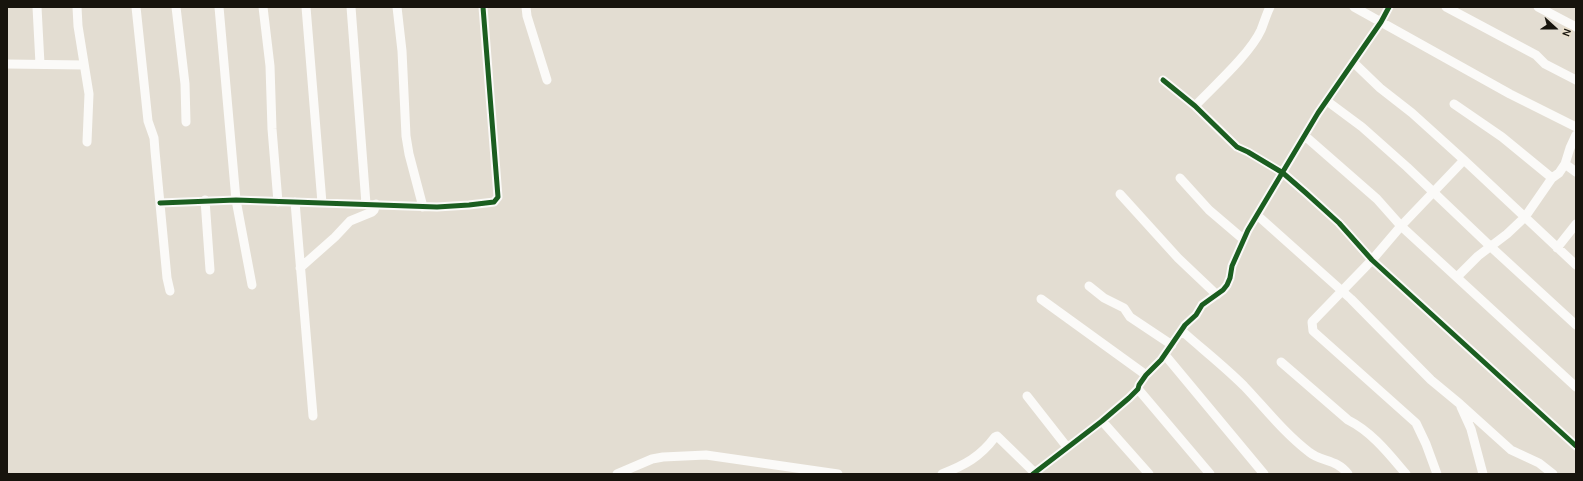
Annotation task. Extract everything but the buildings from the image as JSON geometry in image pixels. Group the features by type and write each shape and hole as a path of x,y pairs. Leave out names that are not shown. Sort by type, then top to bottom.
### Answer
{"street":[{"path":"37,7 40,64"},
{"path":"77,7 78,26 89,94 87,142"},
{"path":"136,7 148,121 154,138 167,278 170,291"},
{"path":"176,7 185,84 186,122"},
{"path":"219,7 236,200 252,285"},
{"path":"263,7 270,66 272,130 278,202"},
{"path":"306,7 322,203"},
{"path":"351,7 366,204"},
{"path":"397,7 402,51 406,136 409,154 423,207"},
{"path":"160,203 204,200 236,200 376,204 423,207 469,206 494,202 498,197 483,7"},
{"path":"526,7 527,16 547,80"},
{"path":"1195,106 1250,45 1261,30 1270,7"},
{"path":"1354,7 1510,94 1576,127"},
{"path":"942,474 972,460 997,436 1034,473 1120,407 1138,389 1146,374 1172,345 1188,321 1196,315 1202,305 1217,295 1227,285 1232,266 1243,239 1327,101 1381,22 1389,7"},
{"path":"1446,7 1536,55 1545,64 1576,80"},
{"path":"1538,7 1576,27"},
{"path":"1353,62 1380,88 1412,113 1464,160 1576,265"},
{"path":"7,64 84,65"},
{"path":"1163,80 1195,106 1237,147 1283,173 1339,223 1372,260 1576,446"},
{"path":"1327,101 1362,127 1407,167 1576,325"},
{"path":"1454,104 1502,137 1552,178"},
{"path":"1457,277 1478,256 1491,247 1525,217 1552,178 1559,173 1565,164 1576,135"},
{"path":"1305,136 1377,199 1401,226 1576,387"},
{"path":"1437,474 1426,444 1416,423 1313,331 1312,322 1372,260 1401,226 1464,160"},
{"path":"1565,164 1576,172"},
{"path":"1180,178 1209,210 1243,239"},
{"path":"1120,194 1178,258 1217,295"},
{"path":"204,200 210,270"},
{"path":"295,202 313,416"},
{"path":"300,268 350,222 372,212 376,204"},
{"path":"1257,216 1342,291 1431,380 1511,450 1539,463 1553,474"},
{"path":"1557,248 1576,224"},
{"path":"1089,286 1104,298 1124,308 1130,317 1172,345"},
{"path":"1041,299 1146,374"},
{"path":"1182,331 1243,385 1275,421 1310,453 1335,463 1348,474"},
{"path":"1164,355 1264,474"},
{"path":"1281,362 1348,420 1361,427 1371,435 1406,474"},
{"path":"1138,389 1210,474"},
{"path":"1027,396 1068,447"},
{"path":"1460,404 1471,429 1483,474"},
{"path":"1102,421 1149,474"},
{"path":"617,474 652,459 663,457 712,455 838,474"}],"cycle path":[{"path":"160,203 236,200 437,207 494,202 498,197 483,7"},
{"path":"1033,474 1102,421 1129,398 1138,389 1146,375 1161,360 1185,325 1196,315 1202,305 1223,290 1227,285 1232,266 1248,230 1318,113 1381,22 1389,7"},
{"path":"1163,80 1195,106 1237,147 1283,173 1306,193 1339,223 1372,260 1576,446"}]}
